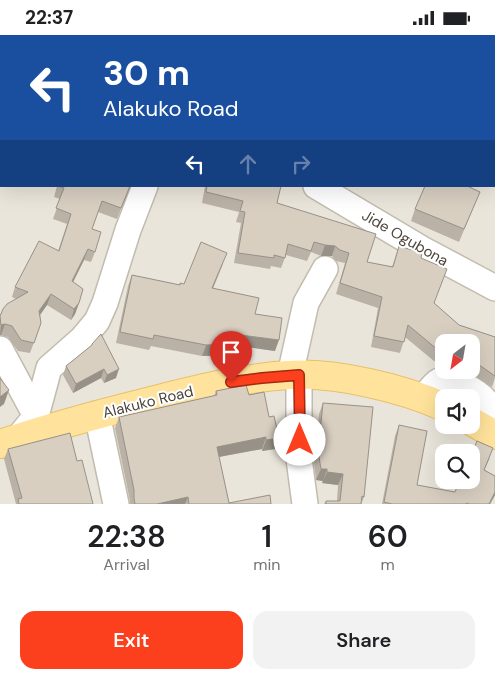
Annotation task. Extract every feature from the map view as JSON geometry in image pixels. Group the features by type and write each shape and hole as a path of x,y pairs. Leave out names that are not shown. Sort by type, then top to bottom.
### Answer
{"main road":[{"name":"Alakuko Road","path":"9,441 97,415 231,382 294,375 330,377 382,386 433,403"}],"street":[{"path":"9,441 36,416 50,368 82,339 97,321 106,303 128,230 145,187"},
{"name":"Jide Ogubona","path":"318,187 422,249 495,288"},
{"path":"305,504 299,459 294,375 306,303 325,269"},
{"path":"0,349 36,416"},
{"path":"433,403 438,381 447,379 464,385 487,403 490,413 485,429"},
{"path":"97,415 116,504"}],"shaded area":[{"path":"0,187 495,187 495,504 0,504"}],"building":[{"path":"61,187 130,187 121,208 102,201 92,229 101,232 95,252 88,249 72,281 83,289 79,303 74,309 51,294 39,311 41,323 34,343 21,340 12,326 1,325 0,316 7,304 28,292 15,287 39,241 59,251 71,214 56,208 64,188"},
{"path":"207,187 281,187 277,203 376,234 367,262 393,267 399,246 422,253 421,258 447,269 434,303 459,325 495,337 495,376 480,366 480,334 435,334 435,348 408,325 404,342 374,336 382,297 340,283 349,253 335,246 314,242 311,251 288,244 285,258 274,255 274,258 238,253 245,212 240,211 243,201 206,192"},
{"path":"425,187 469,187 480,192 464,229 415,209"},
{"path":"201,242 227,253 212,288 259,298 255,314 282,318 279,340 240,335 241,344 206,345 154,335 153,339 120,332 132,275 180,285 180,283 184,284"},
{"path":"101,334 119,369 107,375 104,369 76,384 66,366 92,345"},
{"path":"0,378 9,390 0,397"},
{"path":"246,385 249,395 264,392 269,417 274,416 279,438 266,440 266,437 217,447 229,503 270,495 271,504 189,504 188,497 157,504 135,504 134,490 119,417 217,395 216,391"},
{"path":"323,403 373,407 364,497 362,496 361,504 326,504 326,501 340,501 343,474 327,472 327,469 321,469 318,451"},
{"path":"399,425 427,431 417,485 455,492 456,489 480,489 480,444 476,444 477,441 493,448 484,470 495,476 495,492 489,504 392,504 384,502"},
{"path":"70,433 77,461 82,460 93,504 19,504 18,499 22,498 8,449"}],"route":[{"path":"231,382 299,375 300,440"}]}
